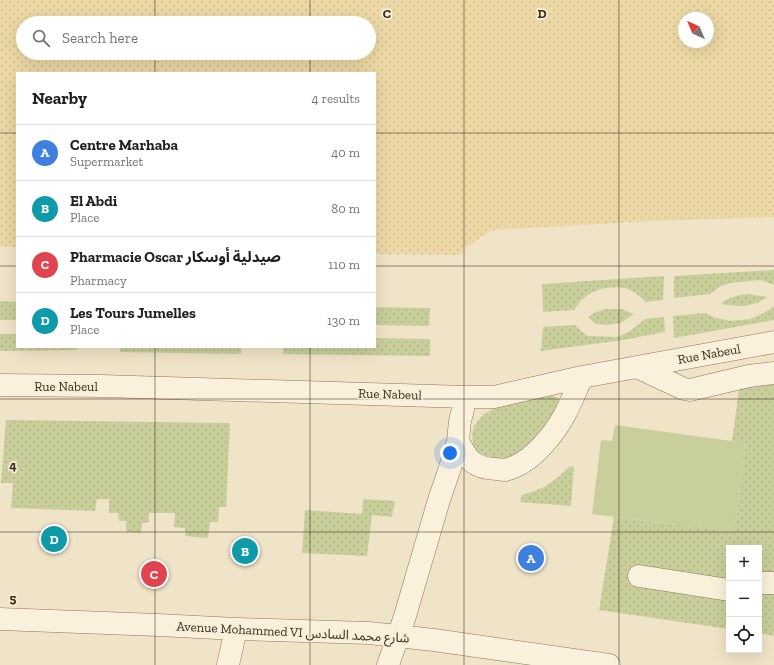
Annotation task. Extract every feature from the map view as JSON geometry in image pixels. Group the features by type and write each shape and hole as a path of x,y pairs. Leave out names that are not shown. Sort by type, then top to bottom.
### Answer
{"street":[{"name":"Rue Nabeul","path":"0,385 126,386 494,397 582,377 774,342"},
{"path":"637,367 684,390 690,390 749,376 774,373"},
{"path":"458,441 464,454 474,464 486,469 506,470 522,464 544,444 562,420 582,377"},
{"path":"388,665 458,441 460,422 466,397"},
{"path":"639,576 726,590"},
{"path":"762,583 774,583"},
{"name":"Avenue Mohammed VI شارع محمد السادس","path":"0,619 369,633 434,640 609,665"},
{"path":"228,665 236,629"}],"sand":[{"path":"0,0 774,0 774,217 651,221 494,230 484,235 460,255 376,254 376,72 16,72 16,247 0,246"}],"green space":[{"path":"774,270 774,285 761,280 730,283 719,287 710,294 674,298 674,276"},
{"path":"664,276 663,300 646,302 630,290 614,287 599,290 588,295 574,310 543,312 542,284"},
{"path":"748,294 768,297 745,306 721,304 733,297"},
{"path":"0,301 16,302 16,320 0,320"},
{"path":"774,306 774,320 674,338 673,316 705,313 716,318 730,321 750,319 764,313"},
{"path":"376,307 430,308 429,326 376,325"},
{"path":"606,309 621,309 634,314 621,323 607,325 596,324 588,317 596,312"},
{"path":"664,317 665,332 623,340 541,351 543,327 575,325 588,336 618,337 630,331 645,319"},
{"path":"0,334 16,334 16,348 78,348 77,350 0,351"},
{"path":"376,338 430,339 430,356 283,354 283,348 376,348"},
{"path":"120,348 241,348 241,354 120,352"},
{"path":"774,380 774,636 762,634 762,545 726,545 726,629 599,610 614,517 734,532 746,443 732,441 740,382"},
{"path":"543,394 557,398 561,406 521,454 502,460 477,452 473,444 472,434 474,426 482,416 494,408 512,401"},
{"path":"6,420 230,423 226,507 219,507 218,522 210,522 208,538 185,536 185,528 174,527 175,513 149,513 149,522 142,523 141,533 126,532 126,521 119,521 118,513 109,513 109,499 97,499 95,511 11,508 13,483 1,483"},
{"path":"615,425 746,443 734,532 592,514 601,440 612,441"},
{"path":"574,466 571,506 520,502 522,495 537,490 548,484 569,467"},
{"path":"363,499 395,501 392,517 372,515 367,556 302,553 305,510 362,514"}],"place":[{"name":"Les Tours Jumelles","path":"54,539"},
{"name":"El Abdi","path":"245,551"},
{"name":"Centre Marhaba","path":"531,558"},
{"name":"Pharmacie Oscar صيدلية أوسكار","path":"154,574"}]}
